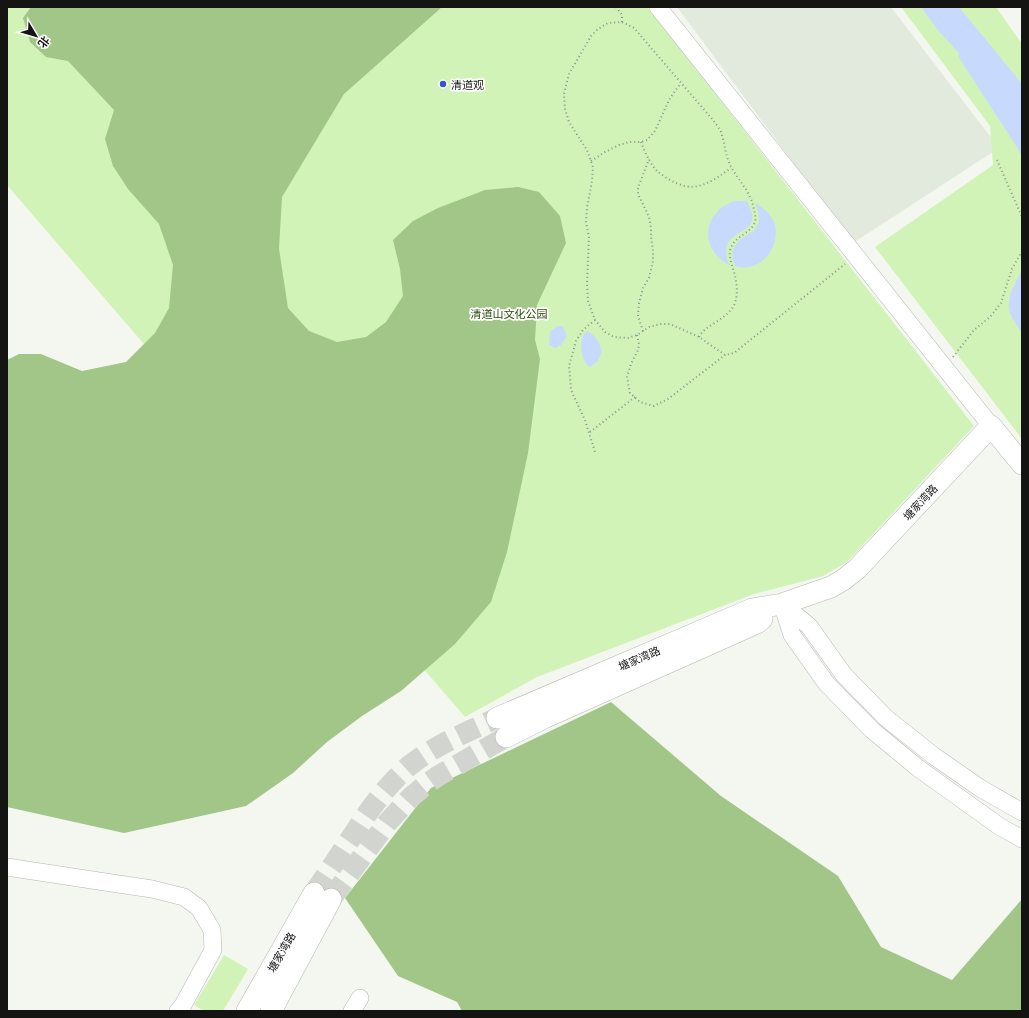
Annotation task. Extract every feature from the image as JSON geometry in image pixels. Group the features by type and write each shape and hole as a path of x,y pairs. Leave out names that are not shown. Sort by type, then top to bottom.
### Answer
{"main road":[{"path":"991,426 1022,464"},
{"name":"塘家湾路","path":"497,718 752,609 782,604 831,587 843,580 857,569 991,426"},
{"name":"塘家湾路","path":"506,737 544,718 757,623 782,604"},
{"name":"塘家湾路","path":"247,1011 322,896 271,1011"}],"street":[{"path":"658,7 991,426"},
{"path":"782,604 809,626 844,675 886,718 934,756 980,788 1022,812"},
{"path":"782,604 792,635 800,647 826,683 872,730 918,768 999,826 1022,839"},
{"path":"7,867 152,888 184,897 199,908 212,930 213,950 183,1005 178,1011"}],"path":[{"path":"616,7 622,15 622,22"},
{"path":"699,337 701,332 724,317 733,307 737,298 736,281 730,261 730,251 737,239 754,226 756,220 754,208 749,193 731,168 722,134 713,120 634,28 622,22 608,23 598,29 591,36 569,74 564,94 565,109 569,122 587,150 593,167 586,222 589,237 587,283 588,301 595,320 605,332 614,337 628,338 637,335 649,327 660,324 670,324 699,337 725,355"},
{"path":"591,161 619,145 646,140 655,131 669,100 681,82"},
{"path":"641,142 656,170 670,180 683,186 697,187 712,181 731,168"},
{"path":"643,331 638,316 638,303 643,288 649,278 654,251 649,217 638,194 638,188 649,159"},
{"path":"997,160 1022,217"},
{"path":"944,367 974,330 990,317 1001,303 1012,270 1022,251"},
{"path":"637,335 639,344 638,350 631,364 627,377 630,393 640,402 654,406 668,399 725,355 734,353 856,255"},
{"path":"595,320 583,330 576,341 569,366 572,390 590,432 595,452"},
{"path":"590,432 634,397"}],"shaded area":[{"path":"677,7 891,7 999,148 853,243"}],"green space":[{"name":"清道山文化公园","path":"7,7 648,7 974,426 847,562 823,576 754,594 537,677 465,717 7,185"},
{"path":"31,7 442,7 344,94 282,197 279,249 288,308 309,331 337,342 366,337 386,322 403,296 400,269 393,240 413,221 438,208 485,190 518,187 539,192 560,216 566,243 537,305 535,340 540,359 528,453 507,552 491,602 455,644 401,691 362,716 327,742 293,773 246,806 124,833 7,807 7,360 19,354 41,354 82,371 126,362 155,333 169,308 173,265 159,224 128,189 113,166 105,139 114,110 68,61 46,57 30,42 23,18"},
{"path":"901,7 996,7 1022,44 1022,439 875,247 993,165 990,126"},
{"path":"611,702 721,796 838,876 881,947 952,980 1022,899 1022,1011 462,1011 457,1002 398,976 345,898 431,788"},
{"path":"224,955 248,969 223,1011 204,1011 194,1005"}],"water":[{"path":"921,7 959,7 1022,84 1022,156 1018,150 1010,118 996,94 937,29"},
{"path":"734,201 747,201 752,212 752,219 750,224 731,240 726,248 729,265 716,254 712,248 708,233 712,218 723,206"},
{"path":"755,203 765,210 773,220 776,234 773,247 765,259 753,266 735,266 733,261 733,252 736,244 756,228 759,221"},
{"path":"1022,270 1022,333 1010,313 1009,302 1012,291"},
{"path":"557,326 563,326 567,336 561,345 555,348 549,345 550,332"},
{"path":"586,331 597,339 602,351 598,361 590,367 584,360 581,350 583,335"}],"waterway":[{"path":"965,56 1022,144"}],"tunnel":[{"path":"314,893 372,807 385,790 409,766 440,745 497,718"},
{"path":"331,899 387,823 410,798 438,776 506,737"}],"place":[{"name":"清道观","path":"443,84"}]}
